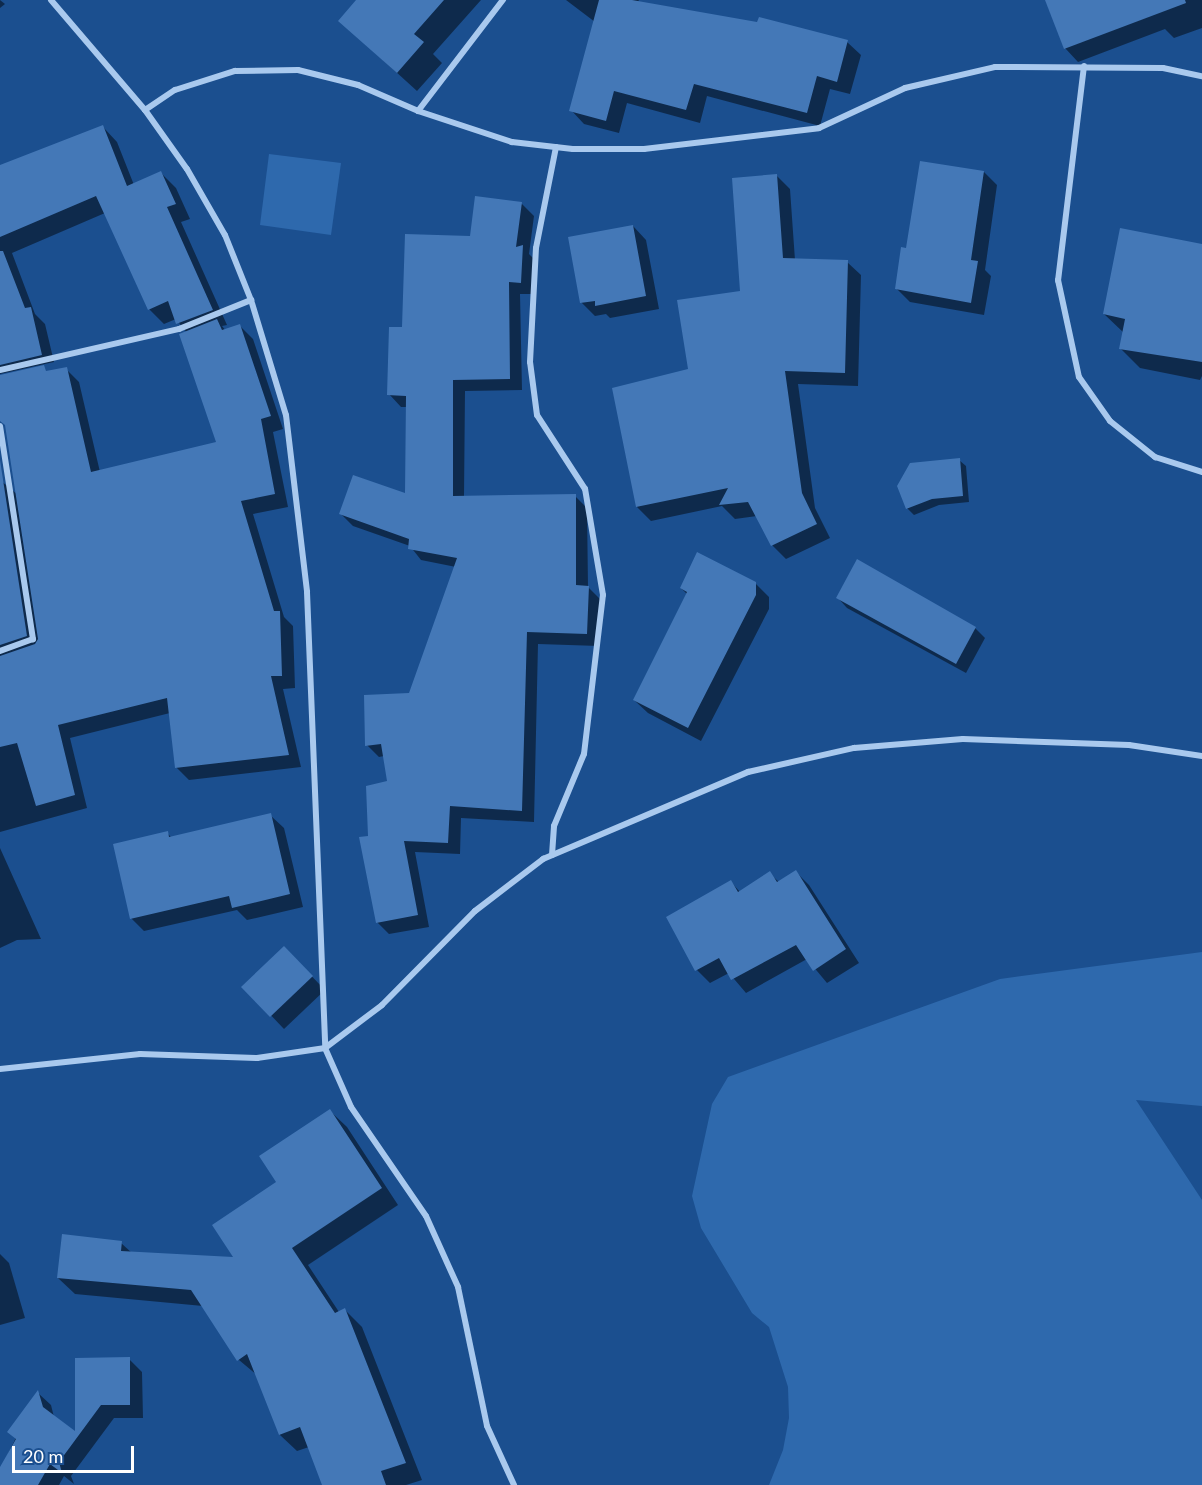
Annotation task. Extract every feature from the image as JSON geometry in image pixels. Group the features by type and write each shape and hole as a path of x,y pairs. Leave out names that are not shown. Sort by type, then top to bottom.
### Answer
{"street":[{"path":"51,0 145,111 187,169 225,235 251,300 286,415 307,592 325,1048 351,1107 426,1216 458,1287 487,1426 514,1485"},
{"path":"418,111 503,0"},
{"path":"1084,66 1058,280 1079,377 1110,421 1155,456 1202,472"},
{"path":"145,111 175,90 235,70 298,70 358,85 418,111 512,142 556,147 644,150 819,129 905,88 995,67 1163,68 1202,76"},
{"path":"552,855 554,826 584,754 603,595 585,489 537,415 530,362 536,248 556,147"},
{"path":"0,370 179,329 251,300"},
{"path":"0,426 33,639 0,651"},
{"path":"0,1069 140,1054 257,1058 325,1048 382,1005 475,911 552,855 748,772 854,748 963,739 1129,745 1202,756"}],"shaded area":[{"path":"269,154 341,163 331,235 260,225"},
{"path":"1202,952 1202,1106 1136,1100 1202,1200 1202,1485 769,1485 783,1450 789,1418 788,1387 769,1327 752,1313 701,1228 692,1196 712,1104 728,1077 1000,979"}],"building":[{"path":"356,0 444,0 414,34 424,42 397,73 338,21"},
{"path":"599,0 632,0 757,22 759,17 848,40 837,82 817,76 807,113 694,84 686,110 614,91 606,121 569,111"},
{"path":"1045,0 1185,0 1186,3 1064,49"},
{"path":"103,125 127,186 161,171 176,204 167,207 213,310 176,324 168,301 148,310 96,196 0,237 0,165"},
{"path":"920,161 984,171 971,260 978,261 971,303 895,289 901,247 906,248"},
{"path":"777,174 783,258 848,260 845,373 785,371 802,493 817,524 771,546 748,502 719,505 728,488 636,507 612,388 688,369 677,300 740,291 732,178"},
{"path":"475,196 522,202 516,247 523,245 521,283 509,282 510,379 453,380 453,496 576,494 576,585 589,586 587,634 527,632 522,811 450,806 448,843 404,841 418,915 376,923 359,837 368,836 366,786 387,781 381,744 365,746 364,695 409,693 457,558 408,549 409,539 339,514 353,475 405,493 406,396 387,395 389,327 402,327 405,234 470,236"},
{"path":"633,225 646,296 595,306 595,301 580,303 568,237"},
{"path":"1120,228 1202,244 1202,362 1119,349 1125,319 1103,314"},
{"path":"0,251 3,251 25,308 31,307 42,355 0,365"},
{"path":"217,319 222,330 240,324 271,416 261,419 275,494 241,501 274,611 280,611 282,676 271,676 289,755 175,768 167,698 58,725 75,795 36,806 17,743 0,747 0,656 35,644 38,639 5,425 0,421 0,375 44,365 46,371 67,367 91,472 216,442 179,334"},
{"path":"960,458 963,496 932,499 906,509 897,486 910,463"},
{"path":"0,460 27,636 0,645"},
{"path":"697,552 756,582 756,595 688,728 633,700 687,592 680,588"},
{"path":"857,559 976,627 956,664 836,598"},
{"path":"271,813 290,894 232,908 229,896 130,919 113,844 168,831 169,837"},
{"path":"796,870 846,949 813,971 796,945 731,980 719,958 695,971 666,917 731,880 738,892 770,871 777,882"},
{"path":"284,946 313,976 270,1017 241,987"},
{"path":"330,1109 382,1188 292,1248 335,1313 345,1308 406,1463 381,1471 386,1485 322,1485 300,1427 279,1435 247,1354 237,1361 191,1290 57,1278 62,1234 122,1241 121,1251 233,1257 212,1225 276,1182 259,1156"},
{"path":"130,1357 130,1405 101,1405 59,1462 62,1473 50,1464 38,1485 0,1485 0,1467 16,1439 7,1432 38,1390 43,1407 75,1431 75,1358"}]}
